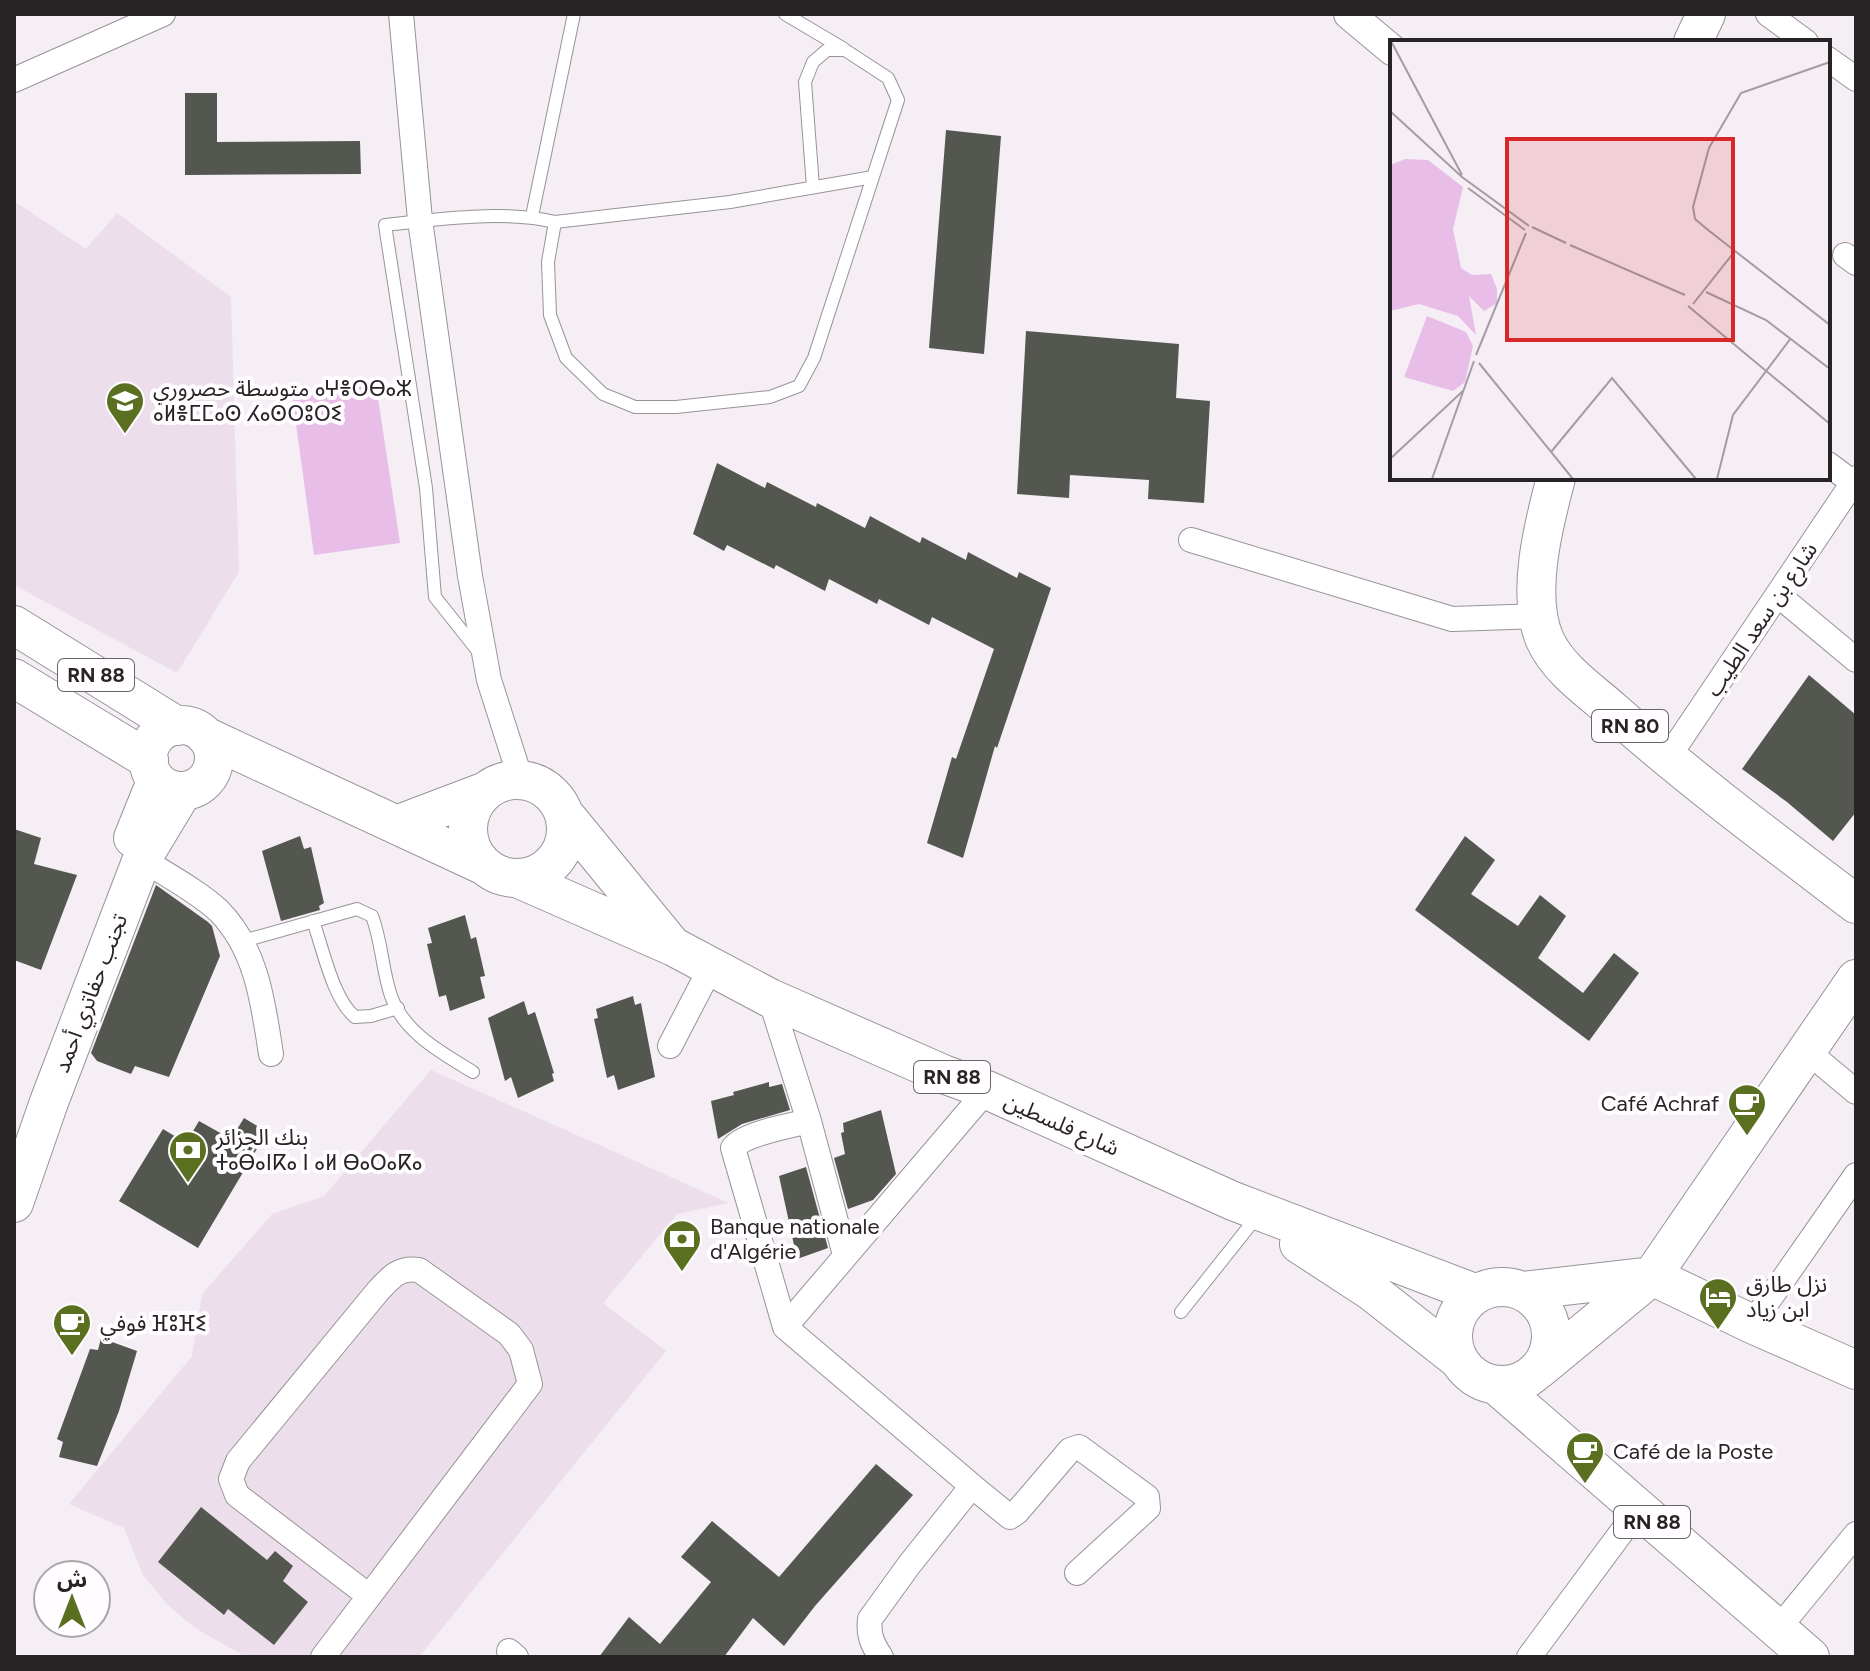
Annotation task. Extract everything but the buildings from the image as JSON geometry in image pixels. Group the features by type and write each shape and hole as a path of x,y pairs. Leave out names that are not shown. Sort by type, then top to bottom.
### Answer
{"main road":[{"path":"1694,40 1706,14"},
{"name":"RN 80","path":"1555,480 1543,525 1537,564 1538,616 1544,639 1559,664 1667,759 1856,904"},
{"name":"RN 88","path":"14,625 198,743 299,781 674,947"},
{"name":"RN 88","path":"14,678 163,778"},
{"path":"168,729 198,743 203,783 163,778 153,742 168,729"},
{"name":"تجنب حفاتري أحمد","path":"14,1203 49,1102 142,859 163,778"},
{"name":"تجنب حفاتري أحمد","path":"14,1142 163,778"},
{"path":"399,824 504,786 536,783 558,801 565,815 567,830 557,858 546,869 532,876 501,872 476,855 468,828 470,814 476,802 504,786"},
{"name":"RN 88","path":"565,815 674,947"},
{"name":"شارع فلسطين","path":"674,947 770,998 943,1074 987,1090 1250,1210 1477,1294"},
{"path":"1856,979 1652,1276 1538,1370 1512,1385 1481,1381 1468,1372 1459,1360 1453,1331 1465,1304 1477,1294 1491,1289 1522,1291 1652,1276 1856,1370"},
{"name":"شارع فلسطين","path":"1250,1210 1371,1291 1459,1360"},
{"path":"1522,1291 1545,1312 1550,1327 1551,1342 1547,1357 1538,1370"},
{"name":"RN 88","path":"1496,1385 1810,1657"}],"street":[{"path":"14,80 163,14"},
{"path":"401,14 420,220 470,576 504,786"},
{"path":"1349,14 1390,48"},
{"path":"1768,14 1803,40"},
{"path":"1830,60 1856,79"},
{"path":"1830,465 1855,482"},
{"path":"1534,480 1543,525"},
{"name":"شارع بن سعد الطيب","path":"1667,759 1855,482"},
{"path":"1191,540 1452,619 1538,616"},
{"path":"1778,595 1856,660"},
{"path":"142,859 217,909 243,941 254,968 271,1054"},
{"path":"670,1046 711,967"},
{"path":"770,998 809,1121 845,1255"},
{"path":"1807,1051 1856,1092"},
{"path":"785,1327 987,1090"},
{"path":"809,1121 764,1133 737,1143 733,1148 785,1327 1010,1517 1070,1450 1079,1447 1147,1497 1148,1508 1077,1573"},
{"path":"1752,1324 1856,1175"},
{"path":"323,1657 530,1384 521,1350 509,1334 419,1270 404,1269 378,1291 238,1461 231,1479 237,1495 369,1596"},
{"path":"881,1657 871,1642 868,1629 870,1619 972,1486"},
{"path":"1529,1657 1638,1510"},
{"path":"1777,1630 1856,1534"}],"lane":[{"path":"532,216 574,14"},
{"path":"555,222 548,262 550,315 566,358 603,394 635,407 676,407 770,397 799,386 814,358 898,100 888,78 785,14"},
{"path":"813,187 805,82 813,62 827,50 845,50"},
{"path":"486,660 435,597 426,488 385,225 420,220 532,216 555,222 730,202 873,177"},
{"path":"243,941 357,909 372,916 380,936 391,997 398,1008 426,1043 473,1072"},
{"path":"313,921 336,988 348,1011 355,1017 398,1008"},
{"path":"1181,1312 1250,1210"}],"shaded area":[{"name":"متوسطة حصروري ⴰⵖⴻⵔⴱⴰⵣ ⴰⵍⴻⵎⵎⴰⵙ ⵃⴰⵙⵔⵓⵔⵉ","path":"14,201 86,249 117,213 231,297 239,572 177,673 14,585"},
{"path":"376,385 400,543 314,555 292,395"},
{"path":"431,1070 729,1203 677,1214 603,1303 666,1351 419,1657 246,1657 195,1628 167,1604 143,1575 124,1528 69,1504 192,1356 202,1294 272,1214 324,1196"}],"place":[{"name":"متوسطة حصروري ⴰⵖⴻⵔⴱⴰⵣ ⴰⵍⴻⵎⵎⴰⵙ ⵃⴰⵙⵔⵓⵔⵉ","path":"125,435"},
{"name":"Café Achraf","path":"1747,1137"},
{"name":"بنك الجزائر ⵜⴰⴱⴰⵏⴽⴰ ⵏ ⴰⵍ ⴱⴰⵔⴰⴽⴰ","path":"188,1184"},
{"name":"Banque nationale d'Algérie","path":"682,1273"},
{"name":"نزل طارق ابن زياد","path":"1718,1331"},
{"name":"فوفي ⴼⵓⴼⵉ","path":"72,1357"},
{"name":"Café de la Poste","path":"1585,1485"}]}
